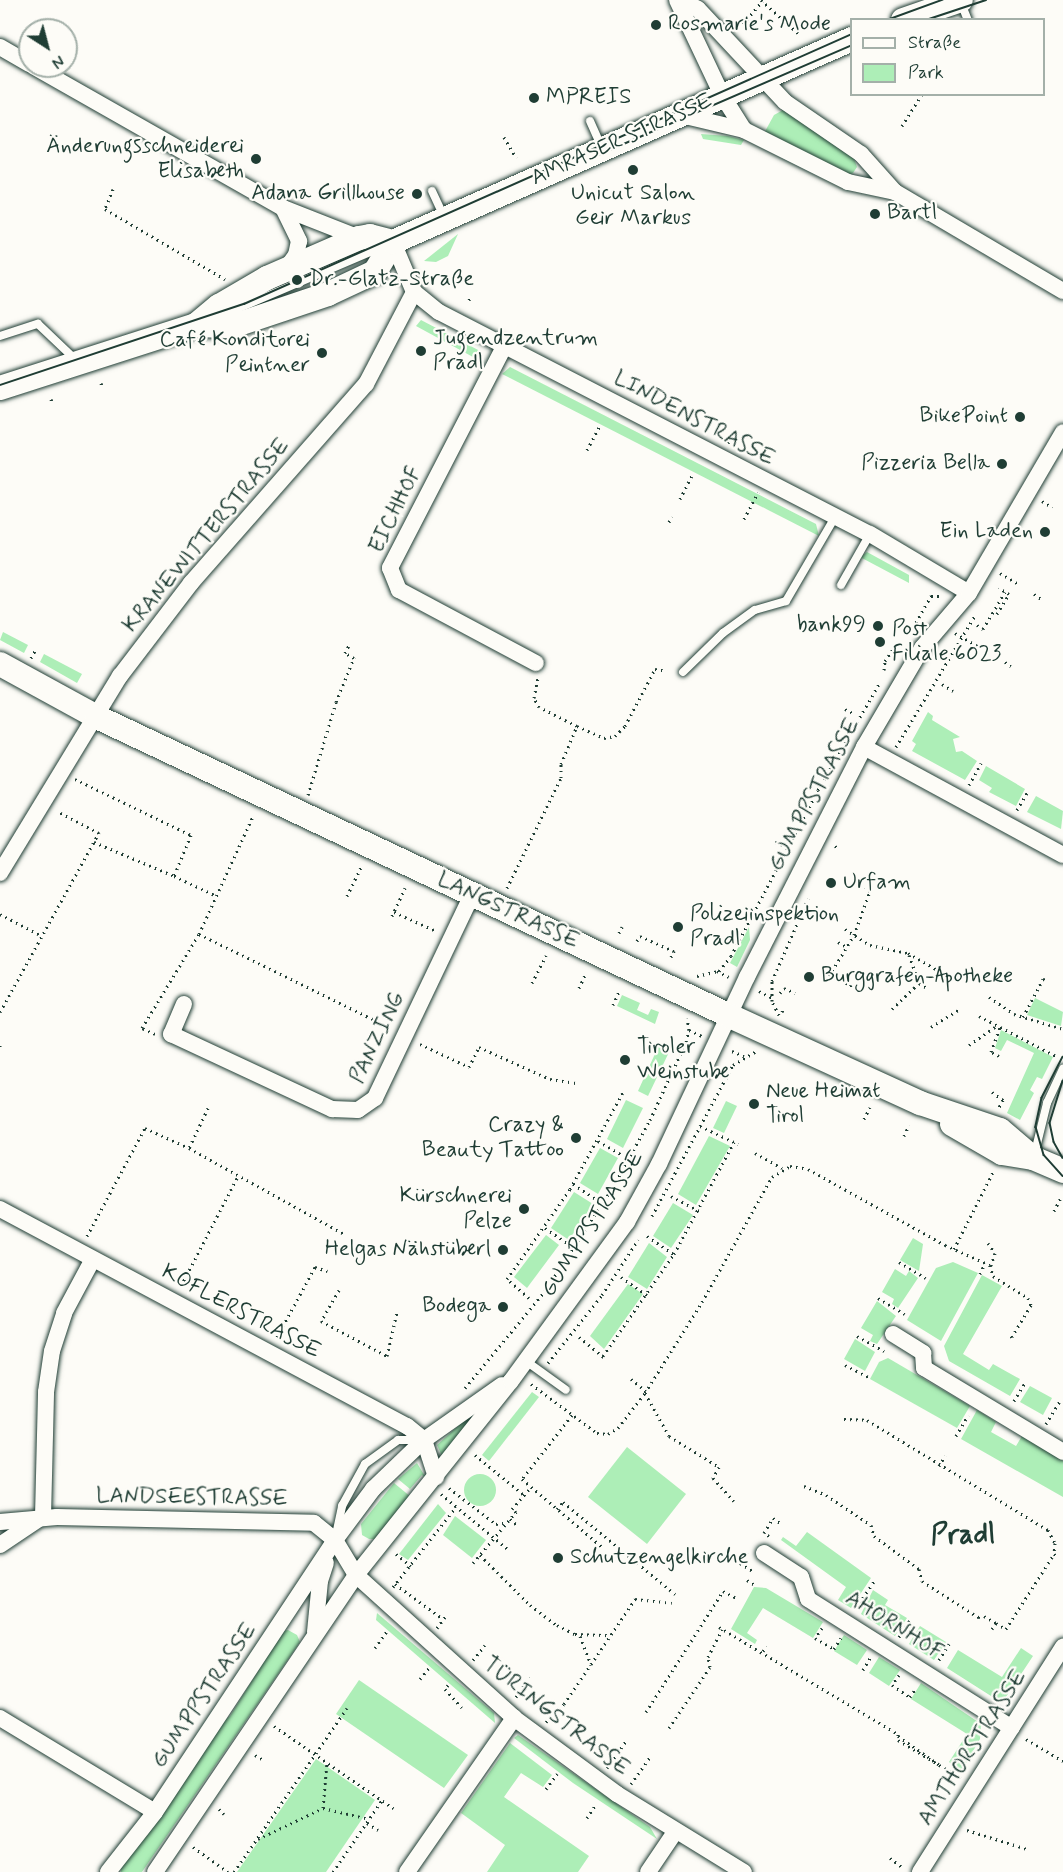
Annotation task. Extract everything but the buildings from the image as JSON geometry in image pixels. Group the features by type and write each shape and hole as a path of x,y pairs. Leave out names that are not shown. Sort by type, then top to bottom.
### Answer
{"street":[{"path":"679,0 698,9 785,102 861,154 894,192"},
{"path":"679,0 722,95 744,130"},
{"path":"909,18 960,0"},
{"name":"AMRASER STRASSE","path":"393,242 680,115 760,77 850,40"},
{"path":"0,47 18,57"},
{"path":"55,78 283,208 359,238"},
{"path":"680,115 744,130 848,182 894,192 1063,291"},
{"path":"283,208 299,241 296,255 284,271"},
{"path":"0,388 196,326 233,326 328,294 375,272 393,242 370,236 359,238 284,271 219,306 196,326"},
{"name":"LINDENSTRASSE","path":"393,242 414,292 439,312 870,534 969,593"},
{"name":"KRANEWITTERSTRASSE","path":"0,873 120,676 191,583 366,384 414,292"},
{"name":"EICHHOF","path":"505,345 390,568 399,590 536,663"},
{"name":"GUMPPSTRASSE","path":"155,1872 356,1575 436,1478 516,1375 627,1221 682,1118 730,1016 864,747 922,648 969,593 1063,432"},
{"name":"LANGSTRASSE","path":"0,664 97,717 472,895 498,905 730,1016 920,1103 992,1148 1033,1158 1063,1171"},
{"path":"864,747 1063,855"},
{"name":"PANZING","path":"171,1034 332,1109 351,1111 365,1107 375,1098 472,895"},
{"path":"171,1034 184,1004"},
{"name":"KOFLERSTRASSE","path":"0,1209 402,1423 424,1440"},
{"path":"3,1540 43,1517 51,1357 64,1312 86,1255"},
{"path":"894,1334 923,1353 924,1368 1063,1452"},
{"name":"GUMPPSTRASSE","path":"108,1872 155,1812 335,1540 374,1489 424,1440 516,1375"},
{"path":"424,1440 436,1478"},
{"name":"LANDSEESTRASSE","path":"0,1522 43,1517 314,1523 335,1540"},
{"path":"335,1540 356,1575"},
{"name":"GUMPPSTRASSE","path":"315,1636 320,1581 335,1540"},
{"name":"AHORNHOF","path":"764,1553 801,1577 808,1599 1012,1728"},
{"name":"TÜRINGSTRASSE","path":"356,1575 616,1794 744,1872"},
{"name":"AMTHORSTRASSE","path":"920,1872 1063,1647"},
{"path":"407,1872 514,1710"},
{"path":"0,1718 155,1812"},
{"path":"648,1872 675,1832"}],"lane":[{"path":"960,0 967,18"},
{"path":"590,121 602,149"},
{"path":"432,191 445,219"},
{"path":"0,336 38,324 78,363"},
{"path":"683,672 723,633 755,610 786,601 835,517"},
{"path":"841,585 870,534"},
{"path":"1033,1158 1047,1103 1063,1068"},
{"path":"526,1361 566,1390"},
{"path":"335,1540 342,1506 365,1464 398,1440 424,1440"}],"path":[{"path":"743,24 761,0 798,33"},
{"path":"902,126 921,96"},
{"path":"504,137 516,158"},
{"path":"112,189 105,209 226,280"},
{"path":"587,450 599,428"},
{"path":"680,499 692,475"},
{"path":"744,519 757,494"},
{"path":"1045,503 1052,507"},
{"path":"669,522 672,517"},
{"path":"1002,575 1018,584"},
{"path":"977,625 983,629 996,614 1005,592 999,588"},
{"path":"1034,594 1043,600"},
{"path":"987,609 996,614"},
{"path":"904,737 978,611"},
{"path":"964,639 979,647"},
{"path":"884,670 887,657 897,642"},
{"path":"310,786 336,702 354,658 345,653 349,645"},
{"path":"30,660 36,649"},
{"path":"1005,662 1011,666"},
{"path":"536,663 540,669 534,699 539,707 603,738 615,736 625,726 655,669 667,671"},
{"path":"942,684 953,691"},
{"path":"845,709 855,714"},
{"path":"498,905 561,777 561,764 577,726"},
{"path":"970,783 981,763"},
{"path":"61,772 191,835 174,876"},
{"path":"1019,807 1028,791"},
{"path":"0,1012 99,833 42,803"},
{"path":"171,1034 162,1037 142,1028 199,934 253,816"},
{"path":"94,842 217,896"},
{"path":"775,842 786,846"},
{"path":"347,896 361,867"},
{"path":"392,916 405,888"},
{"path":"849,989 851,985 826,975 854,935 870,891 865,888"},
{"path":"394,912 442,934"},
{"path":"0,914 42,936"},
{"path":"619,933 622,927"},
{"path":"844,930 870,945 908,953 937,970"},
{"path":"199,934 470,1067 479,1047 550,1079 576,1083"},
{"path":"637,941 640,936 674,951 671,957"},
{"path":"838,942 847,947"},
{"path":"908,953 919,983 927,988"},
{"path":"532,983 546,955"},
{"path":"708,975 717,971 728,976"},
{"path":"579,988 586,973"},
{"path":"1023,1017 1043,979 1047,980"},
{"path":"891,1009 919,983"},
{"path":"780,993 784,988 795,993"},
{"path":"613,1005 620,989"},
{"path":"763,993 772,998 774,1008"},
{"path":"989,997 1007,1011 1063,1029"},
{"path":"782,1012 784,1007"},
{"path":"931,1027 960,1009"},
{"path":"979,1016 1054,1055"},
{"path":"461,1392 544,1291 591,1224 650,1120 689,1030 687,1018"},
{"path":"969,1044 999,1026"},
{"path":"999,1026 991,1053 999,1056"},
{"path":"689,1030 699,1035"},
{"path":"733,1051 744,1056 753,1052"},
{"path":"530,1298 507,1280 545,1228 573,1184 623,1092"},
{"path":"992,1092 1003,1100 996,1112"},
{"path":"864,1119 870,1107"},
{"path":"189,1148 208,1108"},
{"path":"579,1337 605,1358 674,1254 736,1143 682,1118"},
{"path":"904,1137 909,1125"},
{"path":"86,1255 145,1128 189,1148 346,1235"},
{"path":"598,1141 624,1156"},
{"path":"756,1153 782,1168 808,1169 954,1249 990,1265"},
{"path":"531,1384 597,1433 608,1434 618,1428 646,1392 747,1226 772,1177 782,1168"},
{"path":"954,1249 993,1171"},
{"path":"174,1301 238,1176"},
{"path":"573,1184 598,1201"},
{"path":"672,1196 699,1211"},
{"path":"1054,1211 1061,1197"},
{"path":"545,1228 570,1245"},
{"path":"647,1236 674,1254"},
{"path":"988,1243 995,1253 990,1265 993,1275 1029,1298 1031,1305 1020,1320 1012,1337 1009,1335"},
{"path":"899,1262 926,1278"},
{"path":"980,1274 985,1263"},
{"path":"268,1353 315,1268 327,1271"},
{"path":"621,1276 647,1294"},
{"path":"339,1290 321,1321 387,1356 397,1312"},
{"path":"878,1298 904,1314"},
{"path":"857,1336 884,1351"},
{"path":"845,1365 869,1377"},
{"path":"631,1379 646,1392 669,1436 719,1467 713,1478 734,1501"},
{"path":"1015,1399 1025,1383"},
{"path":"1049,1418 1059,1402"},
{"path":"956,1436 971,1409"},
{"path":"572,1415 522,1479 601,1546"},
{"path":"804,1486 871,1525 874,1536 919,1569 922,1581 978,1617 984,1616 1006,1629 1056,1555 1055,1543 1048,1530 863,1418 844,1419"},
{"path":"475,1455 524,1495"},
{"path":"939,1466 945,1456"},
{"path":"436,1478 496,1524 509,1521 518,1526"},
{"path":"473,1563 516,1512 512,1509 531,1487"},
{"path":"444,1496 509,1550"},
{"path":"557,1509 562,1502 675,1594"},
{"path":"392,1588 433,1540 456,1507"},
{"path":"764,1532 773,1518 782,1524"},
{"path":"398,1555 411,1566"},
{"path":"480,1555 530,1605 557,1625 579,1635 610,1635"},
{"path":"744,1555 740,1563 753,1571"},
{"path":"747,1580 755,1585"},
{"path":"854,1610 875,1580"},
{"path":"395,1584 444,1618 434,1631"},
{"path":"646,1712 718,1597 723,1591 736,1599"},
{"path":"543,1726 564,1704 635,1599 672,1603"},
{"path":"825,1623 815,1638 824,1644 834,1649 843,1634"},
{"path":"992,1629 996,1623"},
{"path":"669,1728 711,1667 708,1657 721,1628 763,1651 922,1750 941,1766"},
{"path":"375,1648 387,1631"},
{"path":"579,1635 591,1665"},
{"path":"938,1662 949,1644"},
{"path":"470,1664 485,1645"},
{"path":"763,1651 767,1646"},
{"path":"863,1670 873,1653"},
{"path":"420,1679 429,1668"},
{"path":"902,1671 892,1685 901,1692 910,1697 920,1682"},
{"path":"514,1710 530,1677"},
{"path":"448,1685 445,1689 462,1708"},
{"path":"234,1872 347,1708"},
{"path":"271,1724 393,1808"},
{"path":"898,1736 898,1740 958,1776"},
{"path":"1026,1739 1063,1761"},
{"path":"604,1772 625,1742"},
{"path":"628,1788 649,1758"},
{"path":"323,1808 327,1762"},
{"path":"546,1789 557,1774"},
{"path":"333,1872 382,1800"},
{"path":"587,1818 596,1804"},
{"path":"256,1840 323,1808 368,1821 378,1830"},
{"path":"968,1831 1027,1849"},
{"path":"179,1838 228,1872"},
{"path":"890,1858 902,1867"}],"green space":[{"path":"783,110 853,156 857,167 853,173 849,175 763,135 774,115"},
{"path":"701,134 744,140 741,145 703,139"},
{"path":"458,234 448,256 436,262 424,261"},
{"path":"421,320 480,351 484,363 416,326"},
{"path":"510,367 816,524 819,536 502,374"},
{"path":"867,552 909,575 909,583 860,557"},
{"path":"3,632 28,645 24,653 0,640"},
{"path":"44,654 82,674 77,683 40,662"},
{"path":"928,712 933,716 932,720 960,737 953,739 956,752 962,751 977,761 965,780 912,751 916,744 912,741"},
{"path":"986,766 1025,789 1016,806 989,792 992,788 979,780"},
{"path":"1036,796 1063,811 1061,829 1027,812"},
{"path":"749,927 750,940 737,967 730,963"},
{"path":"622,995 640,1003 637,1010 648,1015 651,1009 659,1012 655,1024 617,1006"},
{"path":"1035,998 1063,1012 1061,1026 1027,1015"},
{"path":"1001,1030 1053,1057 1042,1079 1037,1077 1030,1090 1034,1093 1020,1120 1007,1113 1034,1053 1007,1040 1001,1051 995,1048"},
{"path":"660,1043 671,1048 648,1096 638,1091"},
{"path":"626,1100 643,1108 623,1148 607,1139"},
{"path":"726,1101 737,1106 724,1133 713,1128"},
{"path":"709,1136 730,1146 696,1205 678,1194"},
{"path":"600,1148 618,1158 598,1194 580,1183"},
{"path":"574,1192 593,1204 569,1240 551,1228"},
{"path":"673,1203 693,1215 671,1248 653,1236"},
{"path":"546,1235 559,1245 527,1288 514,1277"},
{"path":"913,1238 923,1244 919,1271 900,1260"},
{"path":"649,1243 667,1257 647,1289 628,1277"},
{"path":"953,1262 978,1273 941,1341 907,1320 936,1268"},
{"path":"895,1269 906,1276 909,1271 918,1278 898,1308 892,1304 894,1299 882,1292"},
{"path":"982,1275 1002,1286 963,1354 989,1370 993,1364 1020,1379 1010,1396 949,1361 944,1346"},
{"path":"628,1284 643,1294 604,1349 590,1336"},
{"path":"877,1301 896,1316 877,1344 870,1341 873,1335 861,1328"},
{"path":"855,1339 875,1352 865,1371 844,1359"},
{"path":"888,1358 970,1406 957,1428 870,1379 879,1362"},
{"path":"1030,1386 1052,1398 1043,1415 1020,1402"},
{"path":"532,1392 539,1397 489,1461 482,1455"},
{"path":"977,1410 996,1422 991,1432 1016,1446 1022,1436 1063,1461 1063,1497 961,1439"},
{"path":"467,1418 472,1422 442,1456 437,1445"},
{"path":"627,1447 686,1494 647,1544 588,1497"},
{"path":"417,1463 426,1478 422,1475 410,1489 398,1479"},
{"path":"480,1474 491,1479 496,1490 491,1501 480,1506 469,1501 464,1490 469,1479"},
{"path":"394,1483 411,1497 375,1539 369,1539 362,1535 361,1524"},
{"path":"438,1504 446,1513 408,1560 399,1554"},
{"path":"455,1516 486,1540 472,1558 443,1535"},
{"path":"807,1532 871,1578 851,1608 838,1600 846,1587 781,1540 783,1537 796,1546"},
{"path":"754,1587 766,1588 823,1622 813,1638 763,1608 747,1633 757,1640 755,1644 731,1629"},
{"path":"873,1590 888,1600 885,1605 907,1618 895,1636 861,1614"},
{"path":"377,1613 494,1713 495,1723 376,1620"},
{"path":"920,1626 946,1642 934,1660 909,1644"},
{"path":"288,1630 297,1635 300,1642 142,1872 121,1872 121,1866 221,1723 230,1716 283,1631"},
{"path":"844,1635 867,1650 857,1665 834,1651"},
{"path":"1021,1648 1033,1656 1002,1703 947,1668 958,1650 1002,1677"},
{"path":"879,1657 900,1670 889,1686 869,1673"},
{"path":"359,1680 468,1755 444,1788 336,1714"},
{"path":"921,1683 981,1724 980,1739 961,1772 949,1762 967,1734 911,1699"},
{"path":"518,1735 650,1827 657,1839 573,1783 514,1738"},
{"path":"510,1743 552,1775 543,1787 521,1773 504,1797 589,1856 578,1872 487,1872 505,1845 461,1813"},
{"path":"316,1759 375,1800 326,1872 237,1872"}],"tram line":[{"path":"892,18 942,0"},
{"path":"932,18 986,0"},
{"path":"0,385 244,304 850,35"},
{"path":"596,156 850,46"},
{"path":"1063,1057 1042,1098 1036,1127 1044,1155 1063,1176"},
{"path":"1063,1081 1050,1123 1054,1142 1063,1158"}],"place":[{"name":"Rosmarie's Mode","path":"656,25"},
{"name":"MPREIS","path":"534,98"},
{"name":"Änderungsschneiderei Elisabeth","path":"256,159"},
{"name":"Unicut Salon Geir Markus","path":"633,170"},
{"name":"Adana Grillhouse","path":"417,194"},
{"name":"Bartl","path":"875,214"},
{"name":"Dr.-Glatz-Straße","path":"297,280"},
{"name":"Jugendzentrum Pradl","path":"421,351"},
{"name":"Café Konditorei Peintner","path":"322,353"},
{"name":"BikePoint","path":"1020,417"},
{"name":"Pizzeria Bella","path":"1002,464"},
{"name":"Ein Laden","path":"1045,532"},
{"name":"bank99","path":"878,626"},
{"name":"Post Filiale 6023","path":"880,642"},
{"name":"Urfam","path":"831,883"},
{"name":"Polizeiinspektion Pradl","path":"678,927"},
{"name":"Burggrafen-Apotheke","path":"809,977"},
{"name":"Tiroler Weinstube","path":"625,1060"},
{"name":"Neue Heimat Tirol","path":"754,1104"},
{"name":"Crazy & Beauty Tattoo","path":"576,1138"},
{"name":"Kürschnerei Pelze","path":"524,1209"},
{"name":"Helgas Nähstüberl","path":"503,1250"},
{"name":"Bodega","path":"503,1307"},
{"name":"Schutzengelkirche","path":"558,1558"}],"district":[{"name":"Pradl","path":"963,1536"}]}
